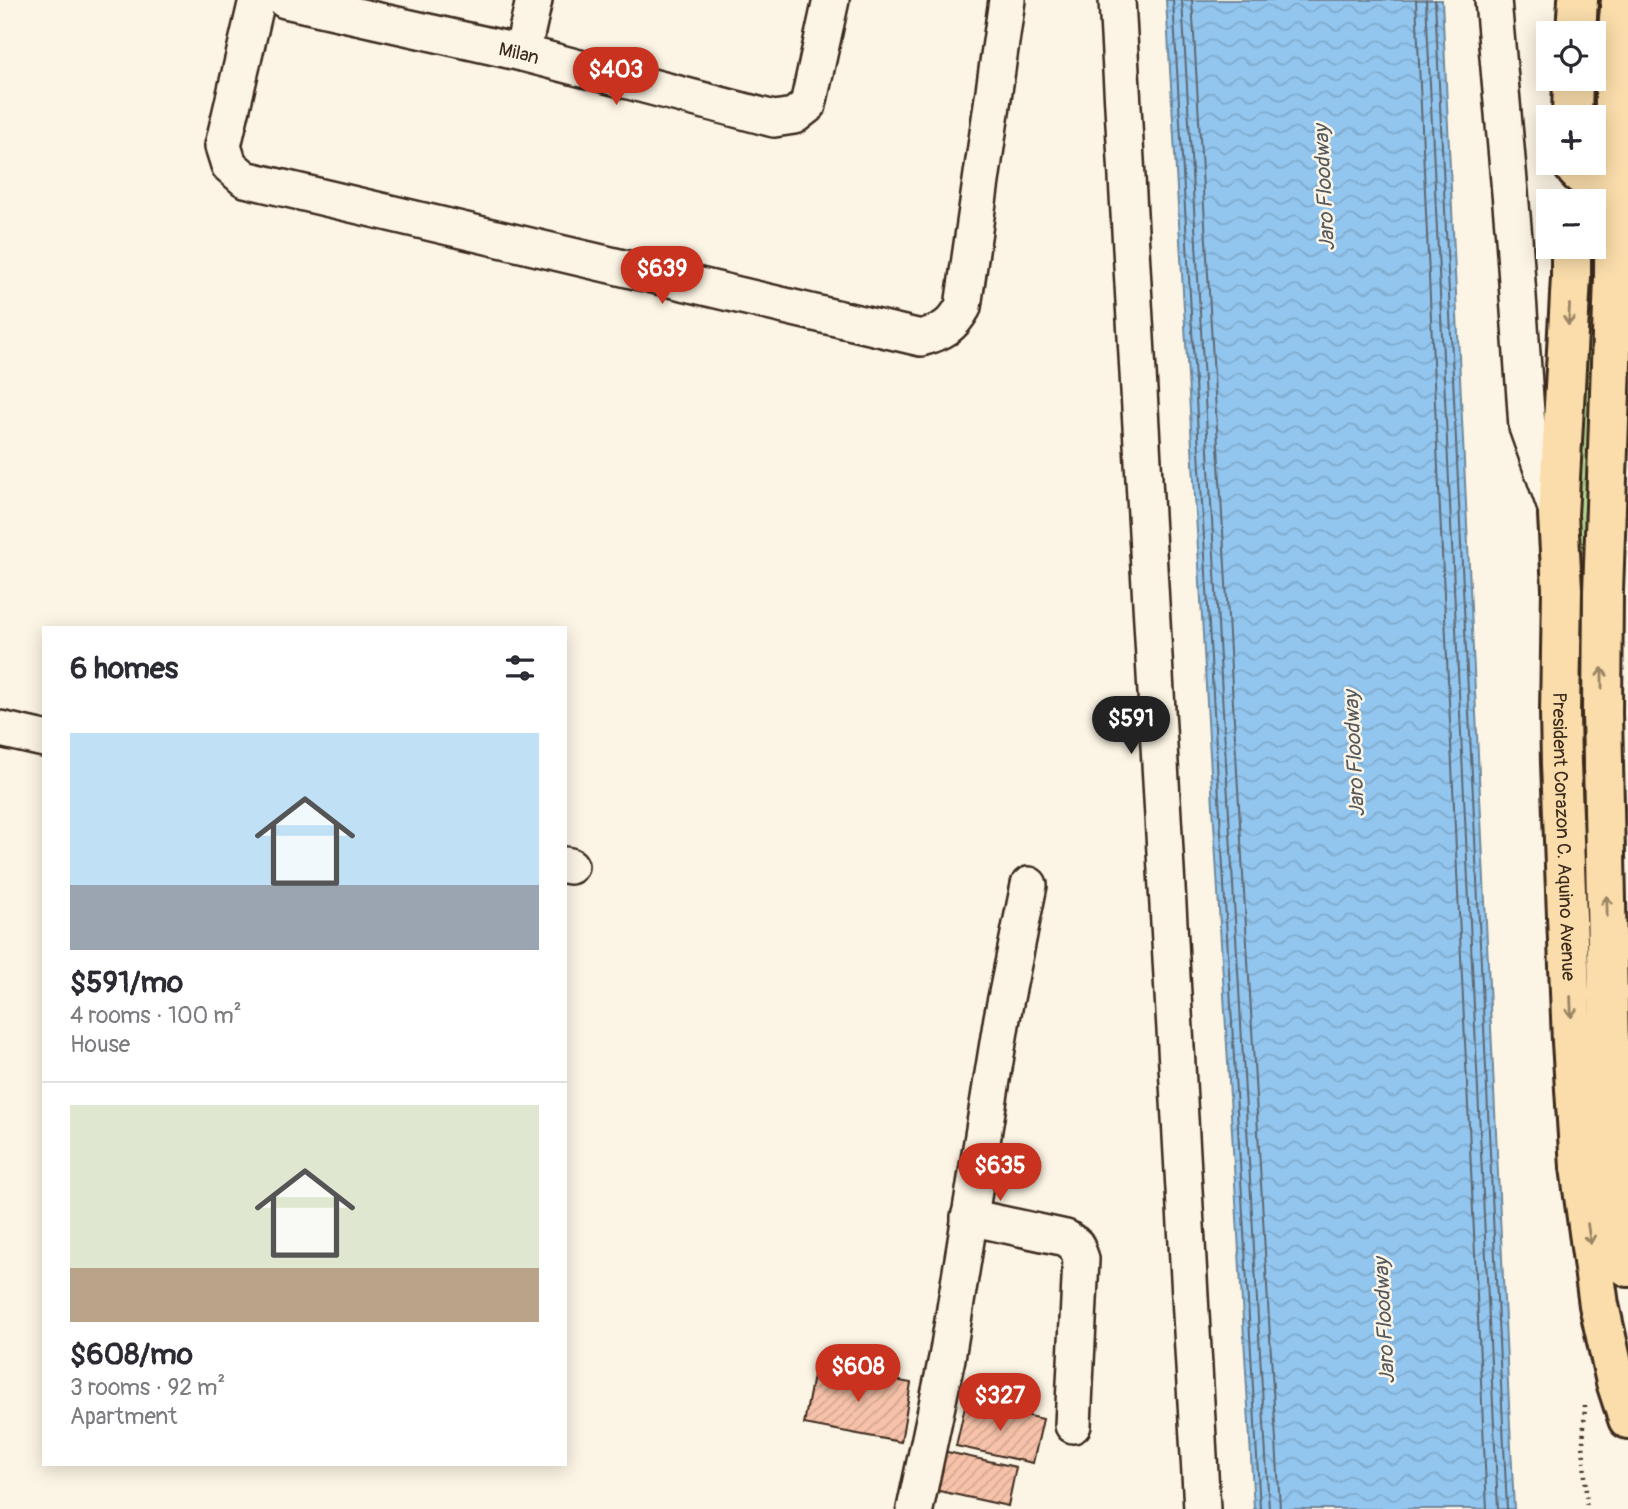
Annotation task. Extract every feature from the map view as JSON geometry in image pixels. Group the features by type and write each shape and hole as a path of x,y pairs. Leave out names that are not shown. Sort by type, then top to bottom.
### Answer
{"main road":[{"path":"1577,21 1578,0"},
{"name":"President Corazon C. Aquino Avenue","path":"1622,0 1615,94 1614,278 1603,592 1602,713 1614,1161 1628,1267"},
{"path":"1606,175 1615,161"},
{"path":"1582,175 1598,179 1605,175"},
{"path":"1571,262 1572,270 1576,262 1587,256 1601,257 1607,260 1614,278"},
{"name":"President Corazon C. Aquino Avenue","path":"1571,262 1558,515 1562,589 1561,764 1572,1042 1580,1167 1599,1305 1616,1382 1628,1419"},
{"path":"1562,589 1568,604 1578,611 1595,606 1603,592"}],"street":[{"path":"257,0 223,146 229,165 244,179 921,338 941,332 956,320 963,307 1007,0"},
{"name":"Milan","path":"285,0 522,53 774,119 794,116 808,105 831,0"},
{"path":"522,53 534,0"},
{"path":"1117,0 1202,1509"},
{"path":"1493,0 1527,427 1558,515"},
{"path":"0,729 42,739"},
{"path":"915,1509 947,1358 1002,1018 1029,885"},
{"path":"970,1217 1066,1238 1076,1245 1081,1259 1073,1425"}],"green space":[{"path":"1595,262 1585,604 1570,598 1589,263"}],"water":[{"name":"Jaro Floodway","path":"1166,0 1442,0 1514,1509 1254,1509"}],"building":[{"path":"815,1365 911,1383 901,1442 804,1424"},
{"path":"966,1402 1043,1419 1033,1463 956,1446"},
{"path":"938,1450 1016,1467 1008,1506 930,1489"}]}
